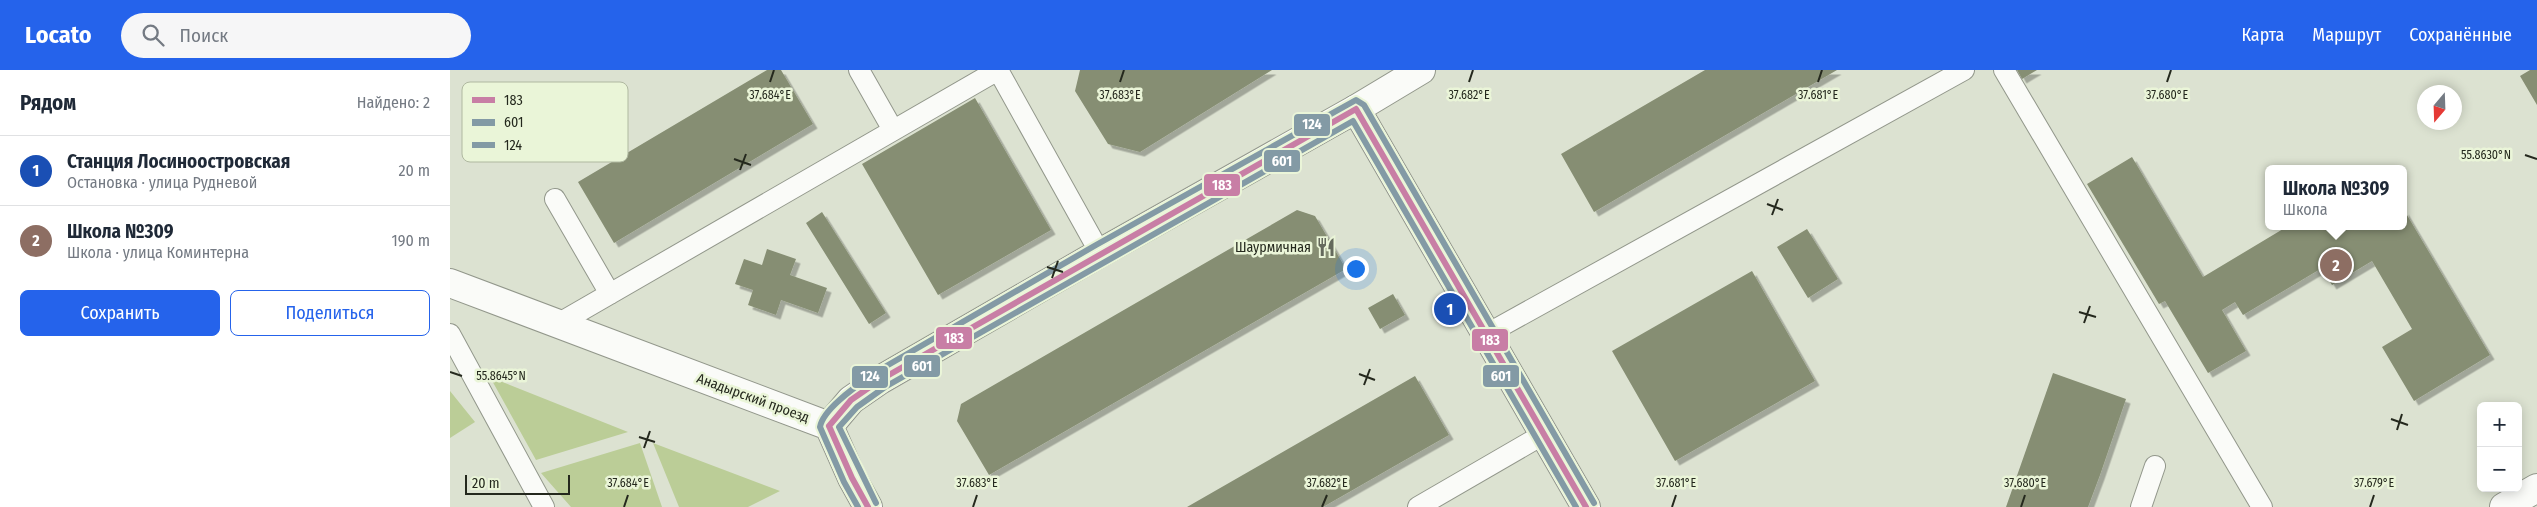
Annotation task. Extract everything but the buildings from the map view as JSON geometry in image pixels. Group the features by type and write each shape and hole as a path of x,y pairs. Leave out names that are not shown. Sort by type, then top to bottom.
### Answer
{"street":[{"path":"868,507 852,478 829,426 851,400 880,380 1100,253 1356,109 1405,74"},
{"path":"1356,109 1586,507"},
{"name":"Анадырский проезд","path":"450,283 829,426"},
{"path":"2504,507 2537,488"}],"lane":[{"path":"859,70 893,130"},
{"path":"556,324 998,70 1100,253"},
{"path":"1487,334 1964,70"},
{"path":"2004,70 2262,507"},
{"path":"555,199 610,294"},
{"path":"450,334 544,507"},
{"path":"1418,507 1544,434"},
{"path":"2140,507 2155,466"}],"green space":[{"path":"490,377 628,432 536,460"},
{"path":"450,391 475,422 450,438"},
{"path":"640,443 662,507 571,507 541,473"},
{"path":"653,443 780,491 748,507 679,507"}],"transit line":[{"name":"124","path":"858,507 844,482 820,427 828,412 852,389 876,372 1096,245 1356,100 1364,105 1594,503"},
{"name":"183","path":"1356,109 1586,507"},
{"name":"183","path":"829,426 851,400 880,380 1356,109"},
{"name":"601","path":"876,503 839,427 857,407 885,387 1353,121 1576,507"},
{"name":"183","path":"829,426 852,478 868,507"}],"place":[{"name":"Шаурмичная","path":"1326,247"},
{"name":"Школа №309","path":"2336,265"},
{"name":"Станция Лосиноостровская","path":"1450,309"}]}
